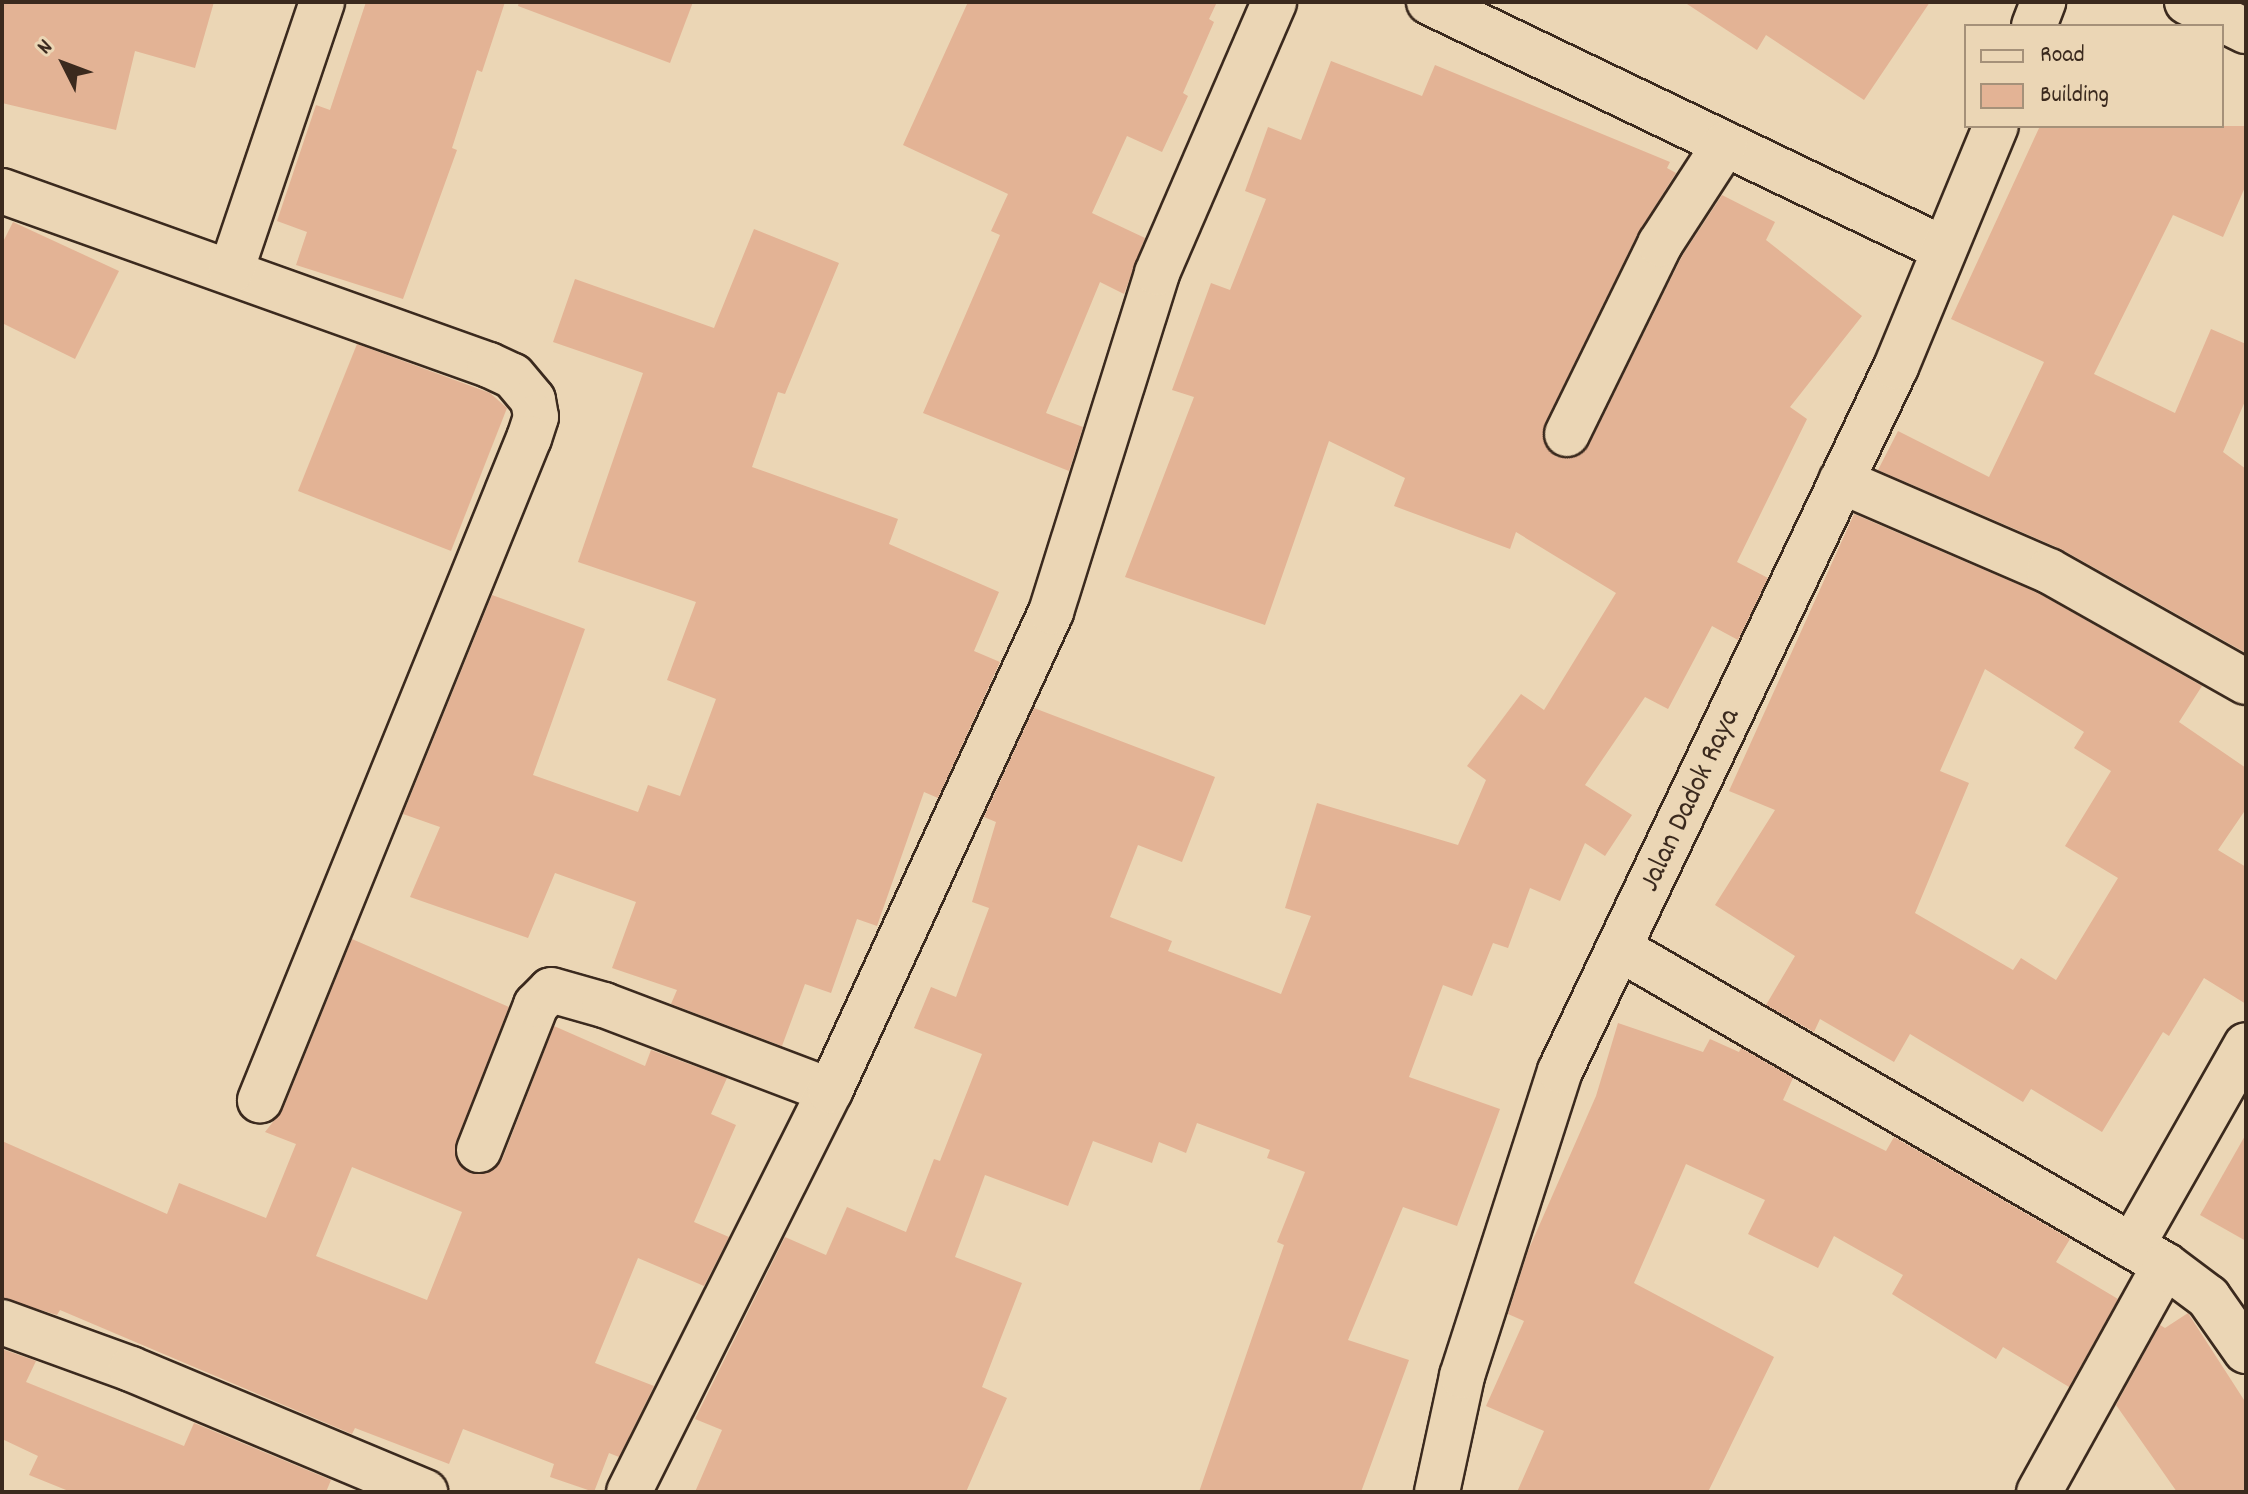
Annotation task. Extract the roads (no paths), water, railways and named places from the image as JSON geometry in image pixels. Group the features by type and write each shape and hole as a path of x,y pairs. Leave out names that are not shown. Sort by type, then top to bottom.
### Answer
{"street":[{"path":"231,271 322,2"},
{"path":"629,1492 830,1091 1051,612 1157,273 1274,2"},
{"path":"1429,2 1944,249"},
{"path":"2035,24 2043,2"},
{"path":"2187,2 2246,31"},
{"name":"Jalan Dadok Raya","path":"1437,1492 1462,1376 1515,1197 1577,1030 1622,950 1896,367 1995,128"},
{"path":"1567,434 1660,244 1725,144"},
{"path":"2,191 231,271 513,376 533,400 536,417 260,1100"},
{"path":"1841,481 2049,571 2246,682"},
{"path":"1622,950 2149,1256 2208,1297 2246,1351"},
{"path":"479,1150 536,1005 551,990 604,1005 830,1091"},
{"path":"2039,1492 2246,1045"},
{"path":"2,1322 131,1369 425,1492"}]}
